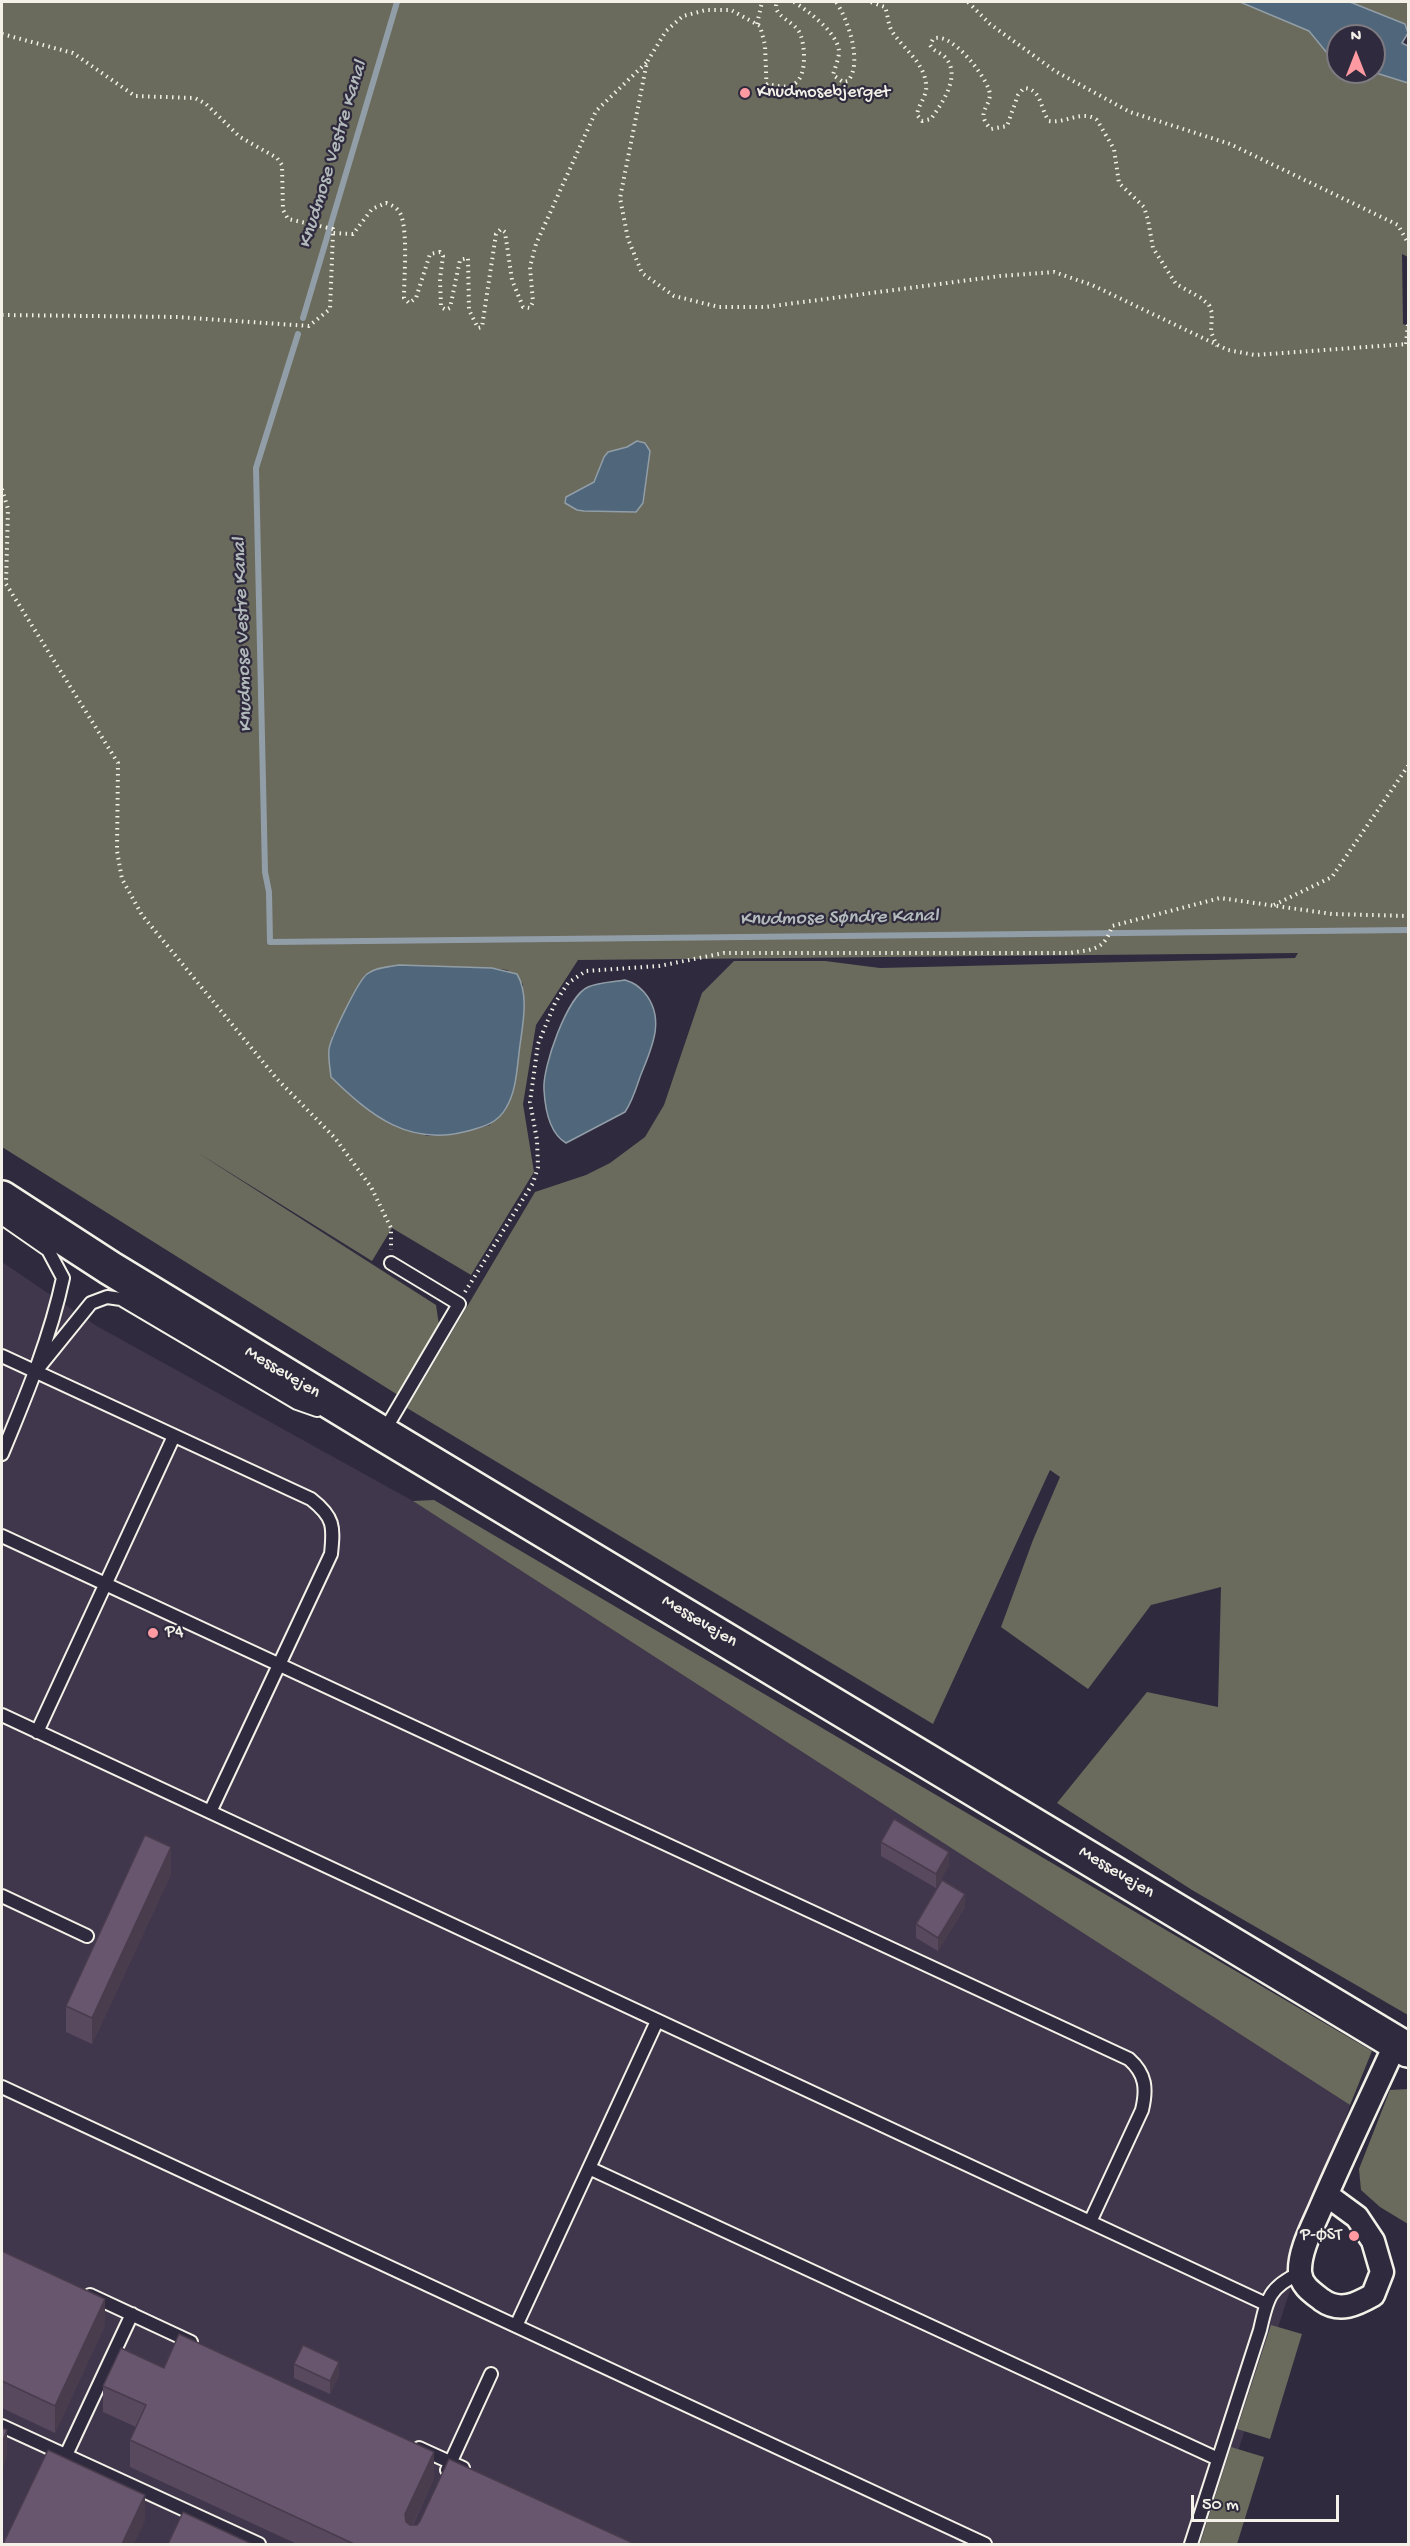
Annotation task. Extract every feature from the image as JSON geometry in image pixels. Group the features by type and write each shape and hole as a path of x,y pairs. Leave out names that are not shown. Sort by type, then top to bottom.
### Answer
{"main road":[{"name":"Messevejen","path":"2,1198 110,1268 383,1434 1404,2047"}],"street":[{"name":"Messevejen","path":"1300,2273 1304,2248 1390,2056 1404,2047"},
{"path":"1300,2273 1306,2288 1326,2302 1352,2307 1373,2295 1382,2272 1373,2241 1358,2217 1327,2195"}],"lane":[{"path":"2,1218 48,1250 63,1278 56,1312 36,1371 2,1454"},
{"path":"36,1371 91,1303 107,1297 121,1299 297,1402 383,1434 459,1304 392,1263"},
{"path":"2,1356 311,1499 325,1510 332,1522 331,1554 210,1812"},
{"path":"37,1731 174,1436"},
{"path":"2,1536 1129,2059 1138,2067 1145,2081 1146,2094 1143,2110 1090,2222"},
{"path":"2,1715 1266,2304"},
{"path":"2,1896 87,1936"},
{"path":"516,2326 657,2020"},
{"path":"2,2087 985,2544"},
{"path":"589,2168 1218,2459"},
{"path":"1191,2544 1260,2330 1266,2304 1277,2286 1300,2273"},
{"path":"77,2289 206,2349"},
{"path":"66,2455 132,2314"},
{"path":"441,2483 491,2374"},
{"path":"2,2426 46,2453 66,2455 259,2544"},
{"path":"408,2443 472,2472"}],"path":[{"path":"757,24 762,2"},
{"path":"766,84 789,86 795,84 802,73 802,38 792,22 777,13 777,2"},
{"path":"794,2 829,33 837,44 839,55 833,75 843,82 848,81 851,77 855,62 850,35 836,2"},
{"path":"871,2 885,7 892,32 915,58 925,79 926,92 917,111 922,121 931,119 947,95 950,81 947,61 930,45 933,39 941,36 947,38 968,57 987,86 990,96 983,112 983,118 991,129 1007,126 1018,95 1024,88 1036,92 1049,121 1055,122 1085,115 1097,120 1114,149 1119,183 1144,207 1153,248 1176,284 1209,305 1212,313 1211,333 1217,346"},
{"path":"968,2 990,24 1056,71 1102,97 1130,112 1230,144 1398,225 1408,243"},
{"path":"333,233 353,234 372,209 382,204 396,207 403,226 404,298 409,303 416,298 430,254 440,252 443,256 440,279 441,307 446,310 450,308 460,260 468,258 469,310 478,327 482,327 496,234 501,229 505,232 512,280 523,307 530,308 532,302 530,267 536,244 596,111 647,62 666,31 683,16 706,10 731,10 760,26 765,45 767,97"},
{"path":"2,34 73,53 135,96 195,98 206,104 240,137 277,158 282,165 283,210 288,219 333,229 330,309 309,326 177,317 2,315"},
{"path":"647,62 620,198 628,239 642,273 674,296 718,307 765,307 1000,276 1054,272 1092,285 1217,346 1255,355 1407,344 1408,323"},
{"path":"2,489 8,509 6,584 118,763 117,851 122,879 142,915 277,1079 335,1138 371,1187 392,1228 392,1263"},
{"path":"1274,906 1332,877 1408,766"},
{"path":"459,1304 474,1276 533,1183 538,1167 538,1149 530,1102 538,1044 555,1003 568,983 586,971 659,966 724,953 1070,953 1099,948 1108,939 1112,926 1220,898 1332,914 1408,916"}],"shaded area":[{"path":"2,1262 95,1325 413,1501 1350,2105 1208,2544 2,2544"}],"green space":[{"path":"2,2 1240,2 1309,31 1326,52 1326,84 1386,84 1386,76 1408,83 1408,257 1402,254 1403,324 1408,326 1408,2015 1192,1890 1057,1803 1147,1692 1218,1707 1221,1587 1151,1605 1088,1689 1001,1627 1033,1540 1060,1477 1050,1470 933,1724 407,1408 535,1192 586,1175 610,1163 645,1137 664,1105 702,993 734,961 825,961 880,968 1295,958 1298,953 578,960 536,1025 523,1104 534,1172 471,1275 392,1228 372,1261 195,1151 436,1305 439,1325 398,1395 2,1147","holes":["637,441 646,443 650,451 643,503 566,497 594,482 608,452 627,447","399,965 507,970 523,984 522,1030 490,1125 457,1134 426,1136 332,1036 365,975"]},
{"path":"1350,2 1408,2 1408,31 1405,24"},
{"path":"434,1500 1372,2051 1350,2105 413,1501"},
{"path":"1408,2089 1408,2224 1380,2207 1361,2190 1359,2169 1390,2090"},
{"path":"1271,2325 1302,2334 1270,2439 1237,2429"},
{"path":"1231,2447 1264,2457 1237,2544 1200,2544"}],"water":[{"path":"1240,2 1350,2 1405,24 1408,33 1402,43 1408,46 1408,83 1386,76 1386,24 1326,24 1326,52 1309,31"},
{"path":"637,441 645,443 650,451 643,503 636,512 584,511 565,503 566,497 594,482 608,452 627,447"},
{"path":"399,965 492,968 517,974 523,990 524,1009 516,1078 510,1101 503,1113 494,1121 485,1126 447,1135 427,1135 409,1131 392,1125 376,1115 331,1077 329,1049 345,1010 358,987 367,974 378,969"},
{"path":"625,980 635,984 644,992 651,1002 656,1023 652,1045 634,1095 625,1112 566,1143 560,1139 552,1127 544,1090 547,1066 557,1034 580,993 592,985"}],"building":[{"path":"894,1819 949,1852 936,1874 881,1842"},
{"path":"145,1835 171,1847 92,2018 66,2006"},
{"path":"942,1880 965,1894 938,1938 916,1924"},
{"path":"2,2251 105,2299 55,2406 2,2381"},
{"path":"179,2334 434,2452 405,2514 406,2522 410,2525 417,2525 420,2521 449,2459 635,2544 354,2544 130,2440 146,2405 103,2386 121,2348 164,2368"},
{"path":"303,2345 339,2362 330,2381 294,2364"},
{"path":"2,2428 7,2430 2,2443"},
{"path":"48,2450 145,2495 122,2544 3,2544"},
{"path":"183,2512 252,2544 168,2544"}],"waterway":[{"name":"Knudmose Vestre Kanal","path":"303,318 397,2"},
{"name":"Knudmose Søndre Kanal","path":"298,334 256,468 265,872 269,892 270,942 1408,930"}],"place":[{"name":"Knudmosebjerget","path":"745,93"},
{"name":"P4","path":"153,1633"},
{"name":"P-ØST","path":"1354,2236"}]}
